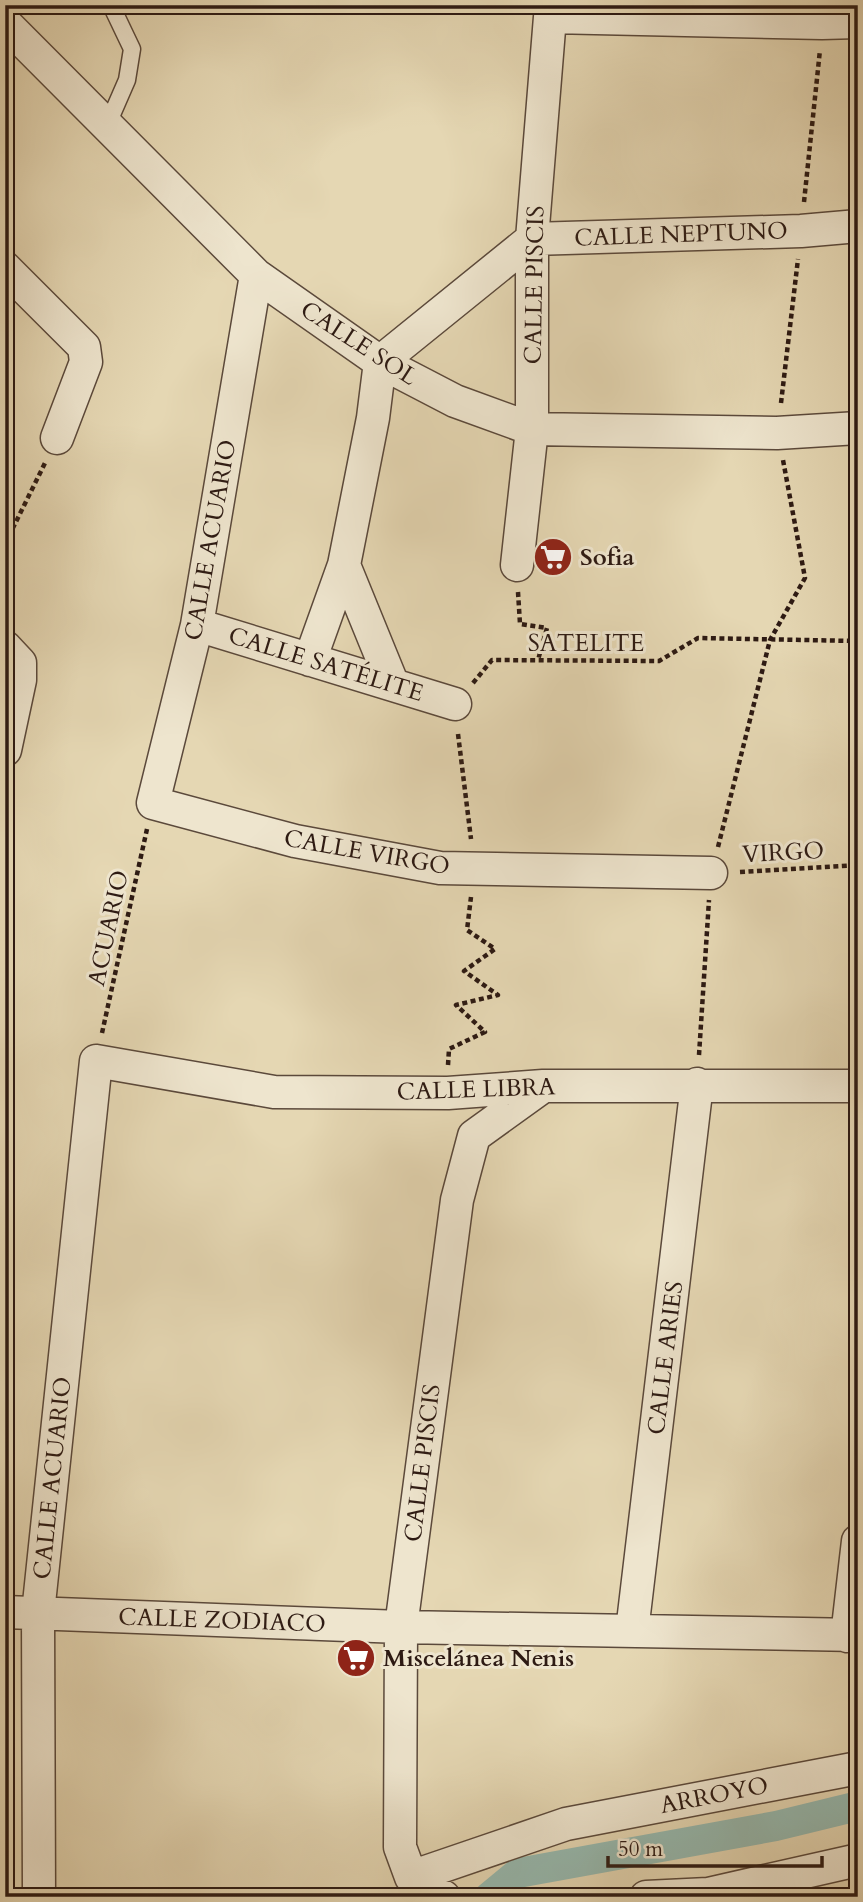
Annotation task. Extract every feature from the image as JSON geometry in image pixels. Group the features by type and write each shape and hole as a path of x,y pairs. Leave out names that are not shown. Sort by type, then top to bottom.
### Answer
{"street":[{"path":"552,11 822,23 858,22"},
{"name":"CALLE PISCIS","path":"517,565 533,429 532,239 552,11"},
{"name":"CALLE SOL","path":"5,23 256,275 380,362 455,401 533,429 777,433 858,428"},
{"name":"CALLE NEPTUNO","path":"532,239 858,226"},
{"path":"310,660 344,565 373,418 380,362 532,239"},
{"path":"5,268 84,347 86,362 57,438"},
{"name":"CALLE ACUARIO","path":"153,803 197,625 256,275"},
{"path":"344,565 393,685"},
{"name":"CALLE SATÉLITE","path":"197,625 454,704"},
{"path":"5,750 20,680 13,655"},
{"name":"CALLE VIRGO","path":"153,803 295,841 440,868 711,873"},
{"name":"CALLE ACUARIO","path":"39,1897 38,1613 96,1061"},
{"name":"CALLE LIBRA","path":"96,1061 275,1092 448,1093 543,1086 697,1084 858,1086"},
{"name":"CALLE ARIES","path":"632,1631 697,1084"},
{"name":"CALLE PISCIS","path":"403,1887 400,1847 401,1628 460,1187 474,1136 543,1086"},
{"path":"852,1636 858,1541"},
{"name":"CALLE ZODIACO","path":"5,1612 401,1628 852,1636"},
{"name":"ARROYO","path":"403,1887 566,1824 858,1768"},
{"path":"646,1897 709,1895 858,1860"},
{"path":"403,1887 444,1897"}],"lane":[{"path":"107,126 127,80 132,49 111,5"}],"path":[{"path":"697,1084 711,873 770,640 805,578 777,433 822,23"},
{"path":"5,544 57,438"},
{"path":"517,565 520,624 547,628 538,660"},
{"name":"SATELITE","path":"454,704 492,660 659,661 698,638 858,641"},
{"path":"448,1093 449,1049 485,1032 456,1005 498,995 464,971 495,949 467,930 475,869 454,704"},
{"name":"ACUARIO","path":"96,1061 153,803"},
{"name":"VIRGO","path":"711,873 858,866"}],"waterway":[{"path":"489,1897 518,1873 776,1826 858,1806"}],"place":[{"name":"Sofia","path":"553,557"},
{"name":"Miscelánea Nenis","path":"356,1658"}]}
